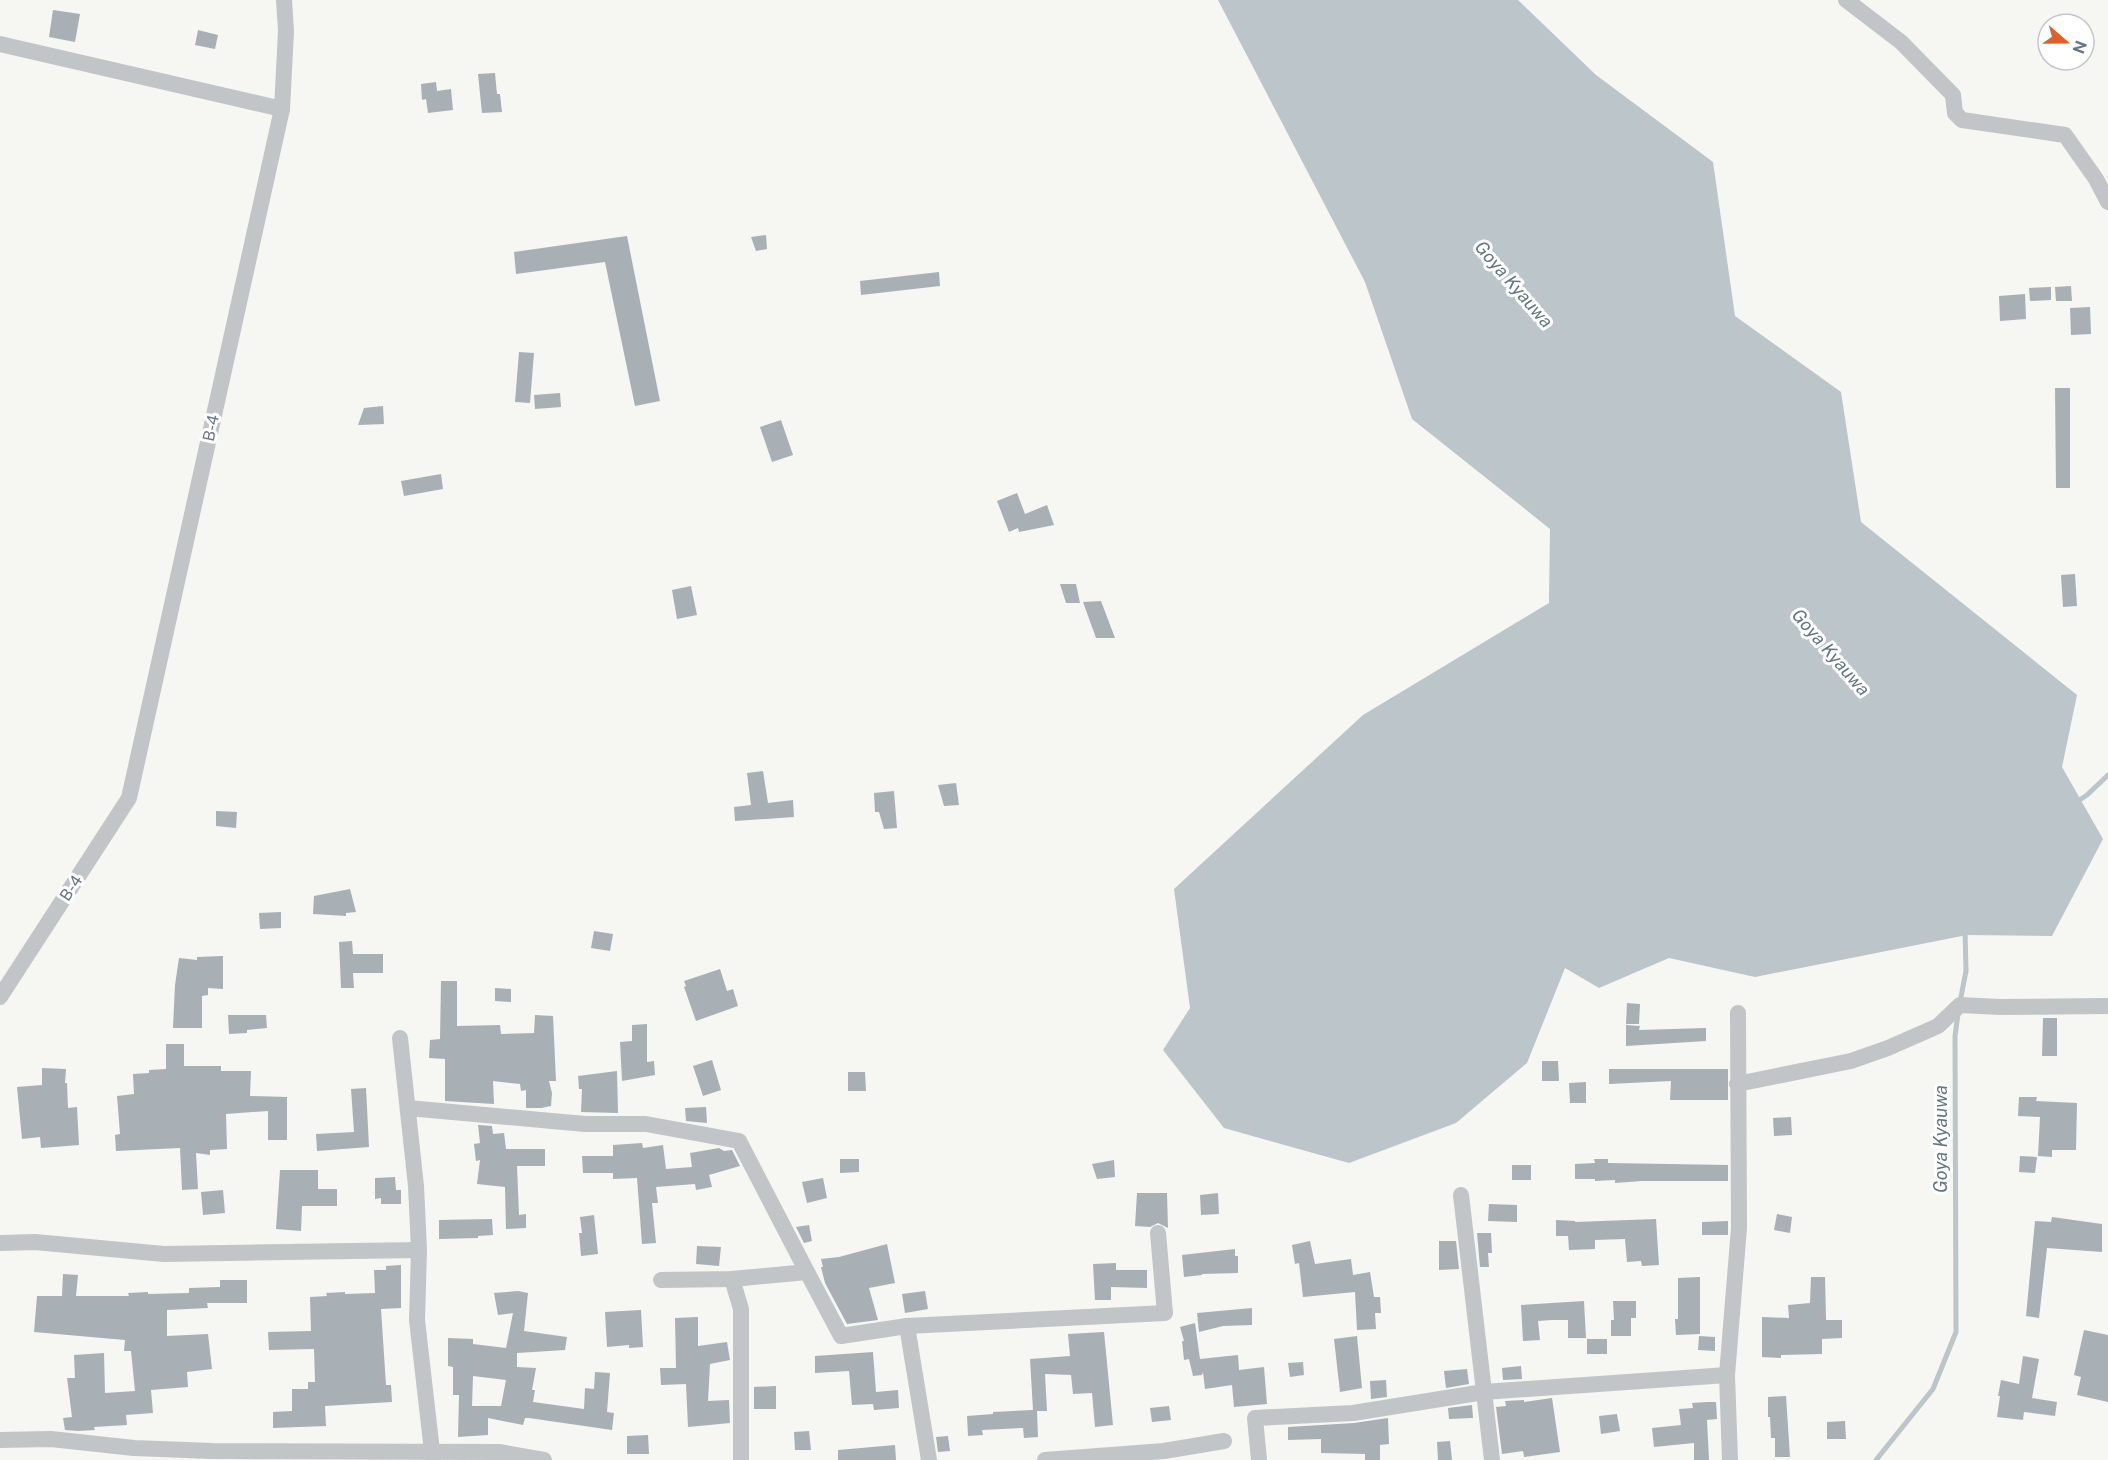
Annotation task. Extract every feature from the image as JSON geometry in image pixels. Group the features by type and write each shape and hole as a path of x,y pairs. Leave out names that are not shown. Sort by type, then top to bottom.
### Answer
{"street":[{"name":"B-4","path":"0,997 129,798 282,109 284,0"},
{"path":"1846,0 1901,42 1953,95 1955,113 1962,120 2065,135 2096,179 2108,202"},
{"path":"0,44 282,109"},
{"path":"1737,1084 1851,1060 1888,1048 1938,1026 1960,1005 2108,1006"},
{"path":"1730,1460 1727,1375 1739,1228 1738,1013"},
{"path":"400,1038 416,1186 419,1250 417,1320 432,1456"},
{"path":"408,1108 585,1124 646,1124 739,1141 841,1336 907,1326 1165,1313 1158,1233"},
{"path":"1461,1195 1492,1460"},
{"path":"0,1243 35,1242 164,1254 419,1250"},
{"path":"661,1280 732,1279 807,1272"},
{"path":"732,1279 741,1310 741,1460"},
{"path":"907,1326 929,1460"},
{"path":"1259,1460 1255,1418 1353,1413 1484,1392 1727,1375"},
{"path":"0,1440 51,1439 135,1454 212,1451 432,1456 499,1452 544,1460"},
{"path":"1045,1460 1164,1451 1224,1441"}],"water":[{"path":"1218,0 1518,0 1596,75 1713,162 1735,316 1841,392 1861,522 2077,695 2062,767 2103,839 2052,936 1967,935 1755,977 1669,958 1599,988 1565,968 1527,1063 1456,1123 1349,1163 1224,1128 1163,1050 1190,1008 1174,889 1363,715 1549,603 1550,529 1412,419 1365,282"}],"building":[{"path":"53,10 80,14 75,42 49,37"},
{"path":"198,30 218,35 215,49 195,45"},
{"path":"495,73 502,112 482,113 478,74"},
{"path":"436,82 437,91 451,89 453,110 428,113 426,99 422,100 421,84"},
{"path":"766,235 767,249 756,251 751,237"},
{"path":"627,236 660,401 635,406 605,262 516,274 514,252"},
{"path":"939,272 940,286 861,295 860,281"},
{"path":"2071,286 2072,301 2056,301 2055,287"},
{"path":"2051,287 2051,300 2030,301 2029,288"},
{"path":"2025,294 2026,319 2000,321 1999,296"},
{"path":"2090,307 2091,334 2071,335 2070,308"},
{"path":"519,352 534,353 530,403 515,402"},
{"path":"2055,388 2070,388 2070,488 2056,488"},
{"path":"560,393 561,407 535,409 534,395"},
{"path":"383,406 384,424 358,425 364,408"},
{"path":"781,420 793,455 772,462 760,427"},
{"path":"441,474 443,489 404,496 401,481"},
{"path":"1017,493 1025,514 1047,505 1054,525 1019,532 1018,528 1009,532 997,501"},
{"path":"2075,574 2077,606 2063,607 2061,575"},
{"path":"1060,584 1076,584 1080,603 1066,603"},
{"path":"691,586 697,615 677,619 672,590"},
{"path":"1101,601 1115,638 1096,638 1083,602"},
{"path":"763,771 768,803 793,800 794,817 735,821 734,807 751,805 747,773"},
{"path":"956,783 959,805 944,806 938,785"},
{"path":"894,791 897,828 884,829 879,812 875,812 874,793"},
{"path":"216,811 237,812 236,828 216,826"},
{"path":"350,889 356,912 346,913 346,916 313,914 314,896"},
{"path":"281,912 281,928 260,929 259,913"},
{"path":"594,931 613,934 610,951 591,948"},
{"path":"352,941 353,954 383,954 383,973 353,973 354,988 341,988 339,942"},
{"path":"223,956 223,989 208,988 208,995 202,996 202,1028 173,1028 179,958 197,960 197,957"},
{"path":"720,969 727,991 733,989 738,1006 696,1021 684,981"},
{"path":"441,981 457,981 457,1026 500,1025 501,1034 534,1033 535,1015 553,1016 556,1081 549,1081 552,1093 551,1106 526,1108 526,1090 521,1091 520,1084 493,1081 494,1104 445,1101 445,1059 429,1058 430,1040 440,1039"},
{"path":"495,988 511,989 511,1002 495,1001"},
{"path":"1627,1003 1640,1004 1639,1024 1626,1024"},
{"path":"228,1015 266,1015 267,1028 247,1030 247,1033 229,1034"},
{"path":"2043,1018 2057,1018 2057,1056 2042,1056"},
{"path":"647,1024 647,1062 654,1061 655,1075 622,1081 620,1042 632,1041 632,1025"},
{"path":"1626,1025 1640,1026 1639,1030 1706,1028 1706,1041 1626,1046"},
{"path":"166,1044 184,1044 184,1066 221,1066 221,1071 251,1071 250,1096 287,1097 287,1140 268,1140 268,1111 226,1114 227,1149 210,1150 210,1155 196,1153 198,1189 182,1190 180,1148 116,1151 115,1135 120,1134 117,1096 134,1094 133,1074 166,1069"},
{"path":"712,1060 721,1090 703,1096 693,1066"},
{"path":"1542,1061 1558,1061 1559,1081 1542,1081"},
{"path":"42,1068 66,1069 68,1108 77,1107 79,1145 41,1148 40,1137 22,1139 17,1087 42,1085"},
{"path":"1609,1069 1728,1069 1728,1100 1670,1100 1671,1081 1609,1084"},
{"path":"617,1071 618,1113 581,1112 582,1089 579,1089 578,1076"},
{"path":"848,1072 865,1072 866,1091 848,1091"},
{"path":"1586,1082 1586,1103 1570,1103 1569,1083"},
{"path":"366,1088 369,1147 317,1151 316,1134 354,1132 351,1089"},
{"path":"2019,1097 2037,1097 2036,1101 2077,1103 2076,1150 2052,1150 2052,1157 2038,1156 2040,1117 2018,1116"},
{"path":"706,1107 707,1123 686,1121 685,1108"},
{"path":"1791,1117 1792,1135 1774,1136 1773,1118"},
{"path":"478,1125 492,1126 493,1134 504,1133 506,1149 545,1149 545,1166 517,1166 519,1215 526,1214 526,1228 506,1229 505,1187 477,1184 480,1160 476,1161 474,1144 480,1143"},
{"path":"642,1143 643,1148 663,1145 666,1169 692,1167 690,1153 719,1148 724,1151 732,1150 740,1166 709,1175 712,1187 696,1190 695,1184 656,1187 658,1203 652,1203 656,1243 642,1244 637,1178 613,1179 613,1173 583,1173 582,1156 613,1156 613,1145"},
{"path":"2020,1156 2037,1157 2035,1173 2019,1172"},
{"path":"840,1159 859,1159 859,1172 840,1173"},
{"path":"1594,1159 1608,1159 1608,1163 1728,1165 1728,1181 1615,1183 1615,1180 1575,1179 1575,1164 1595,1163"},
{"path":"1114,1160 1115,1177 1097,1179 1092,1164"},
{"path":"1512,1165 1531,1165 1531,1180 1512,1180"},
{"path":"280,1170 318,1170 318,1189 337,1189 337,1206 302,1206 301,1231 276,1229"},
{"path":"395,1177 396,1190 401,1190 401,1204 381,1204 381,1198 375,1199 375,1178"},
{"path":"823,1178 827,1198 807,1203 802,1182"},
{"path":"223,1190 225,1213 203,1215 201,1192"},
{"path":"1137,1193 1167,1193 1168,1228 1158,1223 1150,1227 1135,1226"},
{"path":"1218,1193 1219,1214 1201,1215 1200,1195"},
{"path":"1489,1204 1517,1205 1517,1222 1488,1221"},
{"path":"1777,1214 1792,1217 1790,1233 1774,1230"},
{"path":"594,1215 598,1254 581,1256 580,1217"},
{"path":"2052,1217 2102,1224 2102,1252 2047,1248 2039,1318 2026,1316 2035,1221 2051,1222"},
{"path":"492,1219 493,1235 478,1236 478,1238 439,1239 439,1220"},
{"path":"1656,1219 1659,1265 1642,1266 1641,1261 1627,1262 1625,1239 1595,1240 1595,1249 1569,1250 1568,1236 1556,1236 1556,1220 1575,1222"},
{"path":"1728,1221 1728,1235 1702,1235 1702,1222"},
{"path":"809,1225 812,1241 804,1243 796,1227"},
{"path":"1477,1233 1491,1233 1492,1253 1488,1253 1489,1267 1480,1267"},
{"path":"1310,1241 1315,1264 1351,1259 1353,1275 1370,1272 1374,1297 1380,1297 1381,1313 1375,1313 1376,1329 1357,1330 1355,1292 1303,1297 1299,1263 1295,1264 1292,1245"},
{"path":"1439,1241 1456,1241 1459,1269 1439,1270"},
{"path":"887,1244 895,1283 869,1288 878,1320 847,1324 825,1283 821,1259 839,1257"},
{"path":"697,1246 721,1247 719,1266 696,1264"},
{"path":"1235,1249 1235,1256 1238,1256 1238,1273 1184,1277 1182,1255"},
{"path":"1116,1263 1116,1270 1147,1270 1147,1288 1111,1287 1111,1300 1095,1300 1093,1264"},
{"path":"401,1265 401,1308 381,1309 386,1385 391,1385 392,1402 325,1406 326,1426 273,1428 273,1412 292,1411 292,1389 308,1389 308,1382 315,1382 314,1349 269,1350 268,1332 311,1331 310,1297 327,1296 326,1293 375,1293 374,1270 386,1270 386,1266"},
{"path":"63,1274 78,1275 76,1296 129,1296 128,1293 148,1292 148,1294 189,1293 189,1288 220,1287 220,1280 247,1280 247,1303 207,1303 208,1308 167,1310 167,1336 208,1334 212,1369 187,1372 188,1387 151,1390 153,1413 126,1415 127,1425 94,1427 95,1430 65,1430 63,1418 72,1417 67,1378 75,1378 74,1355 104,1353 105,1393 135,1391 131,1351 124,1351 125,1340 34,1332 37,1296 62,1296"},
{"path":"1700,1277 1700,1334 1676,1335 1678,1278"},
{"path":"1811,1277 1825,1277 1826,1320 1842,1320 1842,1338 1822,1339 1822,1354 1781,1355 1781,1358 1762,1357 1762,1317 1789,1318 1788,1305 1810,1303"},
{"path":"518,1291 528,1293 524,1331 567,1337 565,1350 517,1353 517,1367 536,1368 532,1390 535,1390 533,1402 584,1409 585,1388 594,1389 595,1372 610,1373 607,1412 614,1413 612,1430 529,1418 525,1418 523,1425 488,1418 488,1435 458,1437 459,1395 453,1395 453,1367 448,1366 448,1338 473,1339 473,1344 506,1348 513,1313 498,1315 494,1293","holes":["473,1376 506,1380 501,1406 472,1406"]},
{"path":"925,1291 928,1309 905,1313 902,1294"},
{"path":"1584,1301 1586,1338 1568,1338 1568,1320 1552,1320 1538,1321 1540,1340 1523,1341 1521,1305"},
{"path":"1613,1301 1636,1301 1636,1318 1631,1318 1631,1336 1611,1336 1611,1320 1614,1320"},
{"path":"1252,1308 1252,1325 1223,1326 1199,1332 1197,1313"},
{"path":"641,1310 643,1347 629,1348 629,1345 607,1347 605,1312"},
{"path":"698,1317 698,1346 727,1342 730,1360 710,1364 708,1401 729,1400 730,1423 688,1427 686,1384 661,1385 660,1368 676,1368 675,1318"},
{"path":"1195,1323 1200,1359 1238,1355 1239,1370 1264,1367 1267,1404 1234,1407 1232,1385 1205,1389 1203,1372 1202,1375 1193,1376 1189,1359 1184,1360 1182,1341 1184,1341 1180,1327"},
{"path":"2084,1330 2108,1335 2108,1402 2077,1395 2081,1377 2074,1375"},
{"path":"1104,1332 1113,1425 1095,1427 1092,1393 1073,1394 1071,1375 1045,1374 1047,1411 1037,1411 1038,1437 1024,1438 1023,1428 982,1430 983,1435 968,1436 967,1416 1033,1410 1030,1359 1070,1356 1068,1334"},
{"path":"1357,1336 1362,1388 1340,1392 1334,1339"},
{"path":"1699,1336 1715,1337 1715,1351 1698,1350"},
{"path":"1587,1339 1607,1339 1607,1354 1587,1354"},
{"path":"873,1352 876,1392 898,1390 899,1408 874,1410 873,1404 852,1405 849,1371 815,1373 815,1356"},
{"path":"2023,1356 2039,1359 2032,1398 2057,1402 2055,1416 2024,1412 2023,1420 1997,1417 2001,1380 2019,1384"},
{"path":"1303,1362 1304,1375 1290,1377 1288,1363"},
{"path":"1521,1366 1522,1379 1503,1380 1502,1368"},
{"path":"1467,1369 1469,1384 1446,1388 1444,1371"},
{"path":"1386,1380 1387,1397 1371,1399 1370,1381"},
{"path":"776,1386 776,1409 754,1409 754,1387"},
{"path":"1786,1396 1790,1457 1775,1457 1775,1438 1771,1438 1770,1417 1768,1417 1768,1397"},
{"path":"1552,1398 1560,1452 1524,1457 1523,1451 1502,1454 1496,1407 1506,1406 1505,1401 1524,1400 1524,1402"},
{"path":"1716,1402 1717,1419 1707,1420 1709,1460 1694,1460 1694,1443 1654,1447 1652,1428 1681,1425 1679,1409 1693,1408 1692,1403"},
{"path":"1472,1405 1473,1418 1449,1419 1448,1408"},
{"path":"1169,1406 1171,1420 1152,1422 1150,1408"},
{"path":"1617,1414 1620,1431 1601,1434 1599,1416"},
{"path":"1388,1418 1389,1444 1380,1445 1380,1460 1365,1460 1365,1454 1321,1453 1321,1439 1288,1440 1288,1427 1354,1423"},
{"path":"1845,1421 1846,1439 1827,1439 1827,1422"},
{"path":"809,1431 811,1450 795,1450 794,1432"},
{"path":"648,1435 649,1454 627,1454 627,1436"},
{"path":"948,1436 950,1451 938,1452 936,1437"},
{"path":"1450,1441 1452,1460 1438,1460 1437,1442"},
{"path":"895,1445 896,1460 838,1460 838,1450"}],"waterway":[{"path":"2075,803 2108,775"},
{"name":"Goya Kyauwa","path":"1960,1002 1966,971 1965,931"},
{"name":"Goya Kyauwa","path":"1876,1460 1933,1389 1956,1332 1955,1036 1958,1014"}]}
